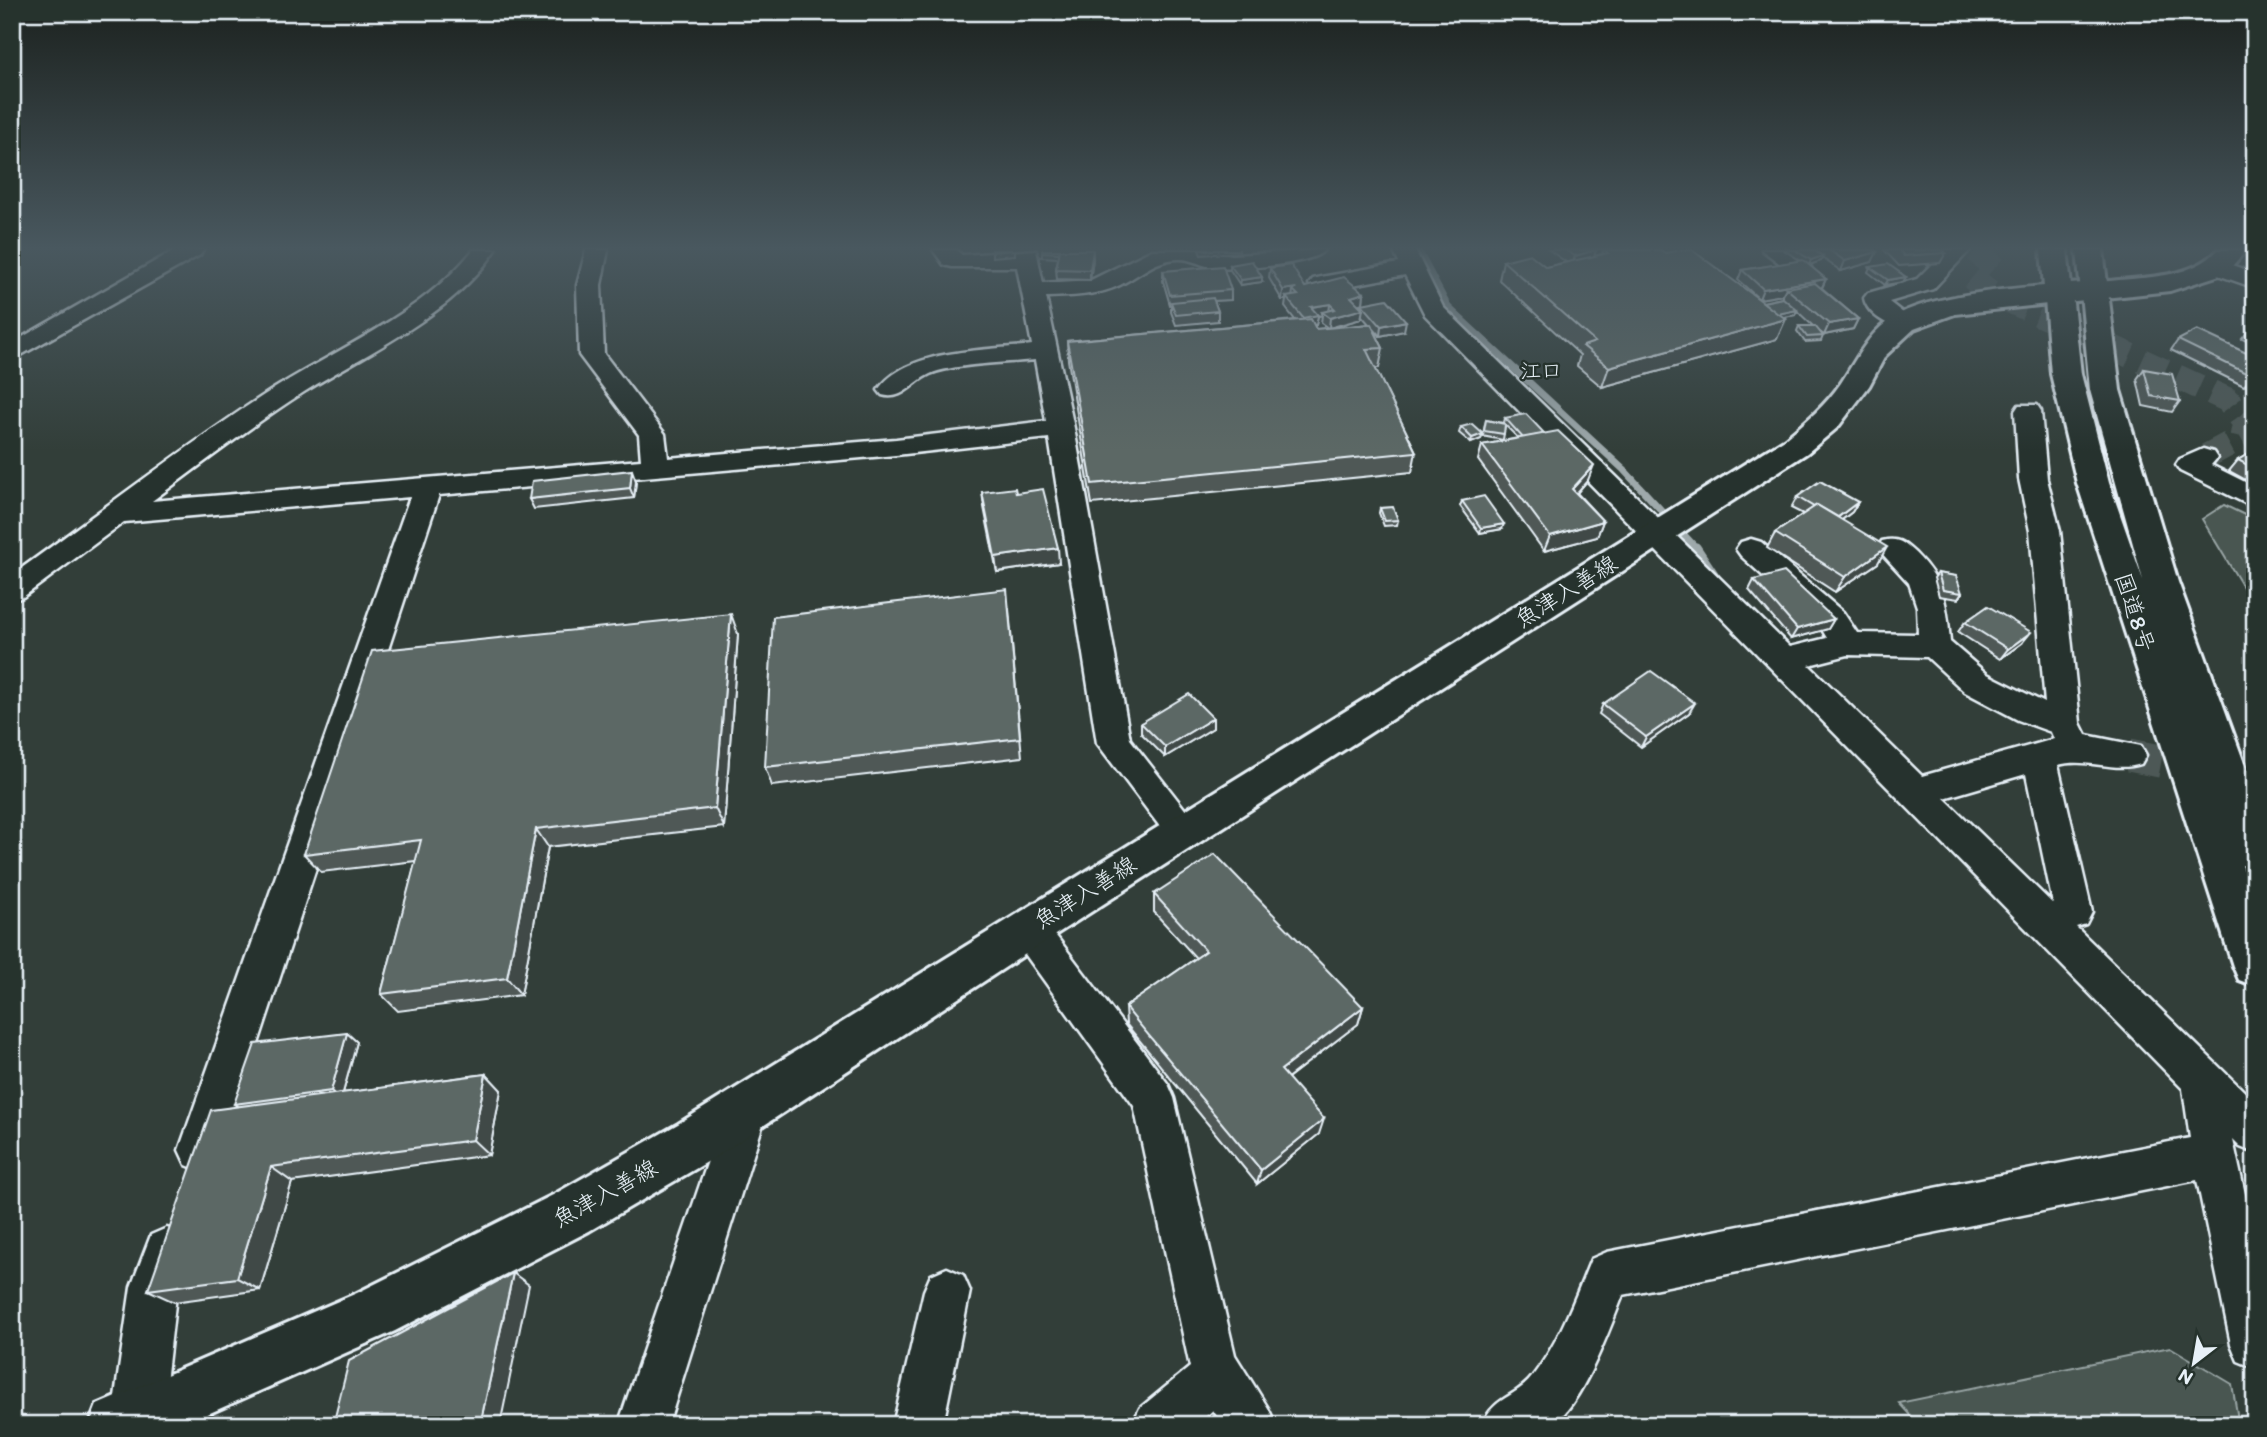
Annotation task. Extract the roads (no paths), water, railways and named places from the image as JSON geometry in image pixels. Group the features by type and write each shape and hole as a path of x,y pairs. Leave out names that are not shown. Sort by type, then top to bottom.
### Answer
{"main road":[{"name":"魚津入善線","path":"127,1421 376,1311 571,1213 747,1108 1183,830 1796,446 1827,420 1854,386 1873,352 1904,323 1920,317"},
{"name":"国道8号","path":"2061,317 2066,374 2093,483 2255,966"},
{"name":"国道8号","path":"2097,317 2108,403 2161,582 2255,852"}],"street":[{"path":"12,354 76,317"},
{"path":"12,590 271,402 407,317"},
{"path":"590,317 592,355 652,434 655,468"},
{"path":"1037,317 1060,428 1114,743 1183,830"},
{"path":"1440,317 2203,1083 2255,1132"},
{"path":"1896,317 1904,323"},
{"path":"891,390 909,375 927,366 1044,351"},
{"path":"2028,411 2034,479 2045,531 2069,735"},
{"path":"119,513 896,447 1060,428"},
{"path":"2203,458 2190,465 2255,499"},
{"path":"190,1183 428,487"},
{"path":"1892,548 1923,579 1932,607 1935,646"},
{"path":"1751,549 1823,611 1847,644"},
{"path":"1781,661 1847,644 1935,646 1976,683 2069,735 2129,755"},
{"path":"1914,792 2039,757 2069,735"},
{"path":"2039,757 2073,912"},
{"path":"1028,928 1153,1098 1213,1365 1251,1425"},
{"path":"2203,1083 2214,1155 2255,1344"},
{"path":"643,1425 747,1108"},
{"path":"1507,1425 1548,1396 1582,1341 1607,1275 1885,1217 2214,1155"},
{"path":"127,1421 154,1287 176,1222"},
{"path":"918,1425 947,1291"},
{"path":"1157,1425 1219,1374"}],"waterway":[{"path":"1459,317 1624,470 1697,549"},
{"path":"1696,547 1716,577"}],"tunnel":[{"path":"2045,317 2228,400 2245,423 2242,437 2203,458"},
{"path":"2129,755 2255,779"}],"district":[{"name":"江口","path":"1541,370"}]}
